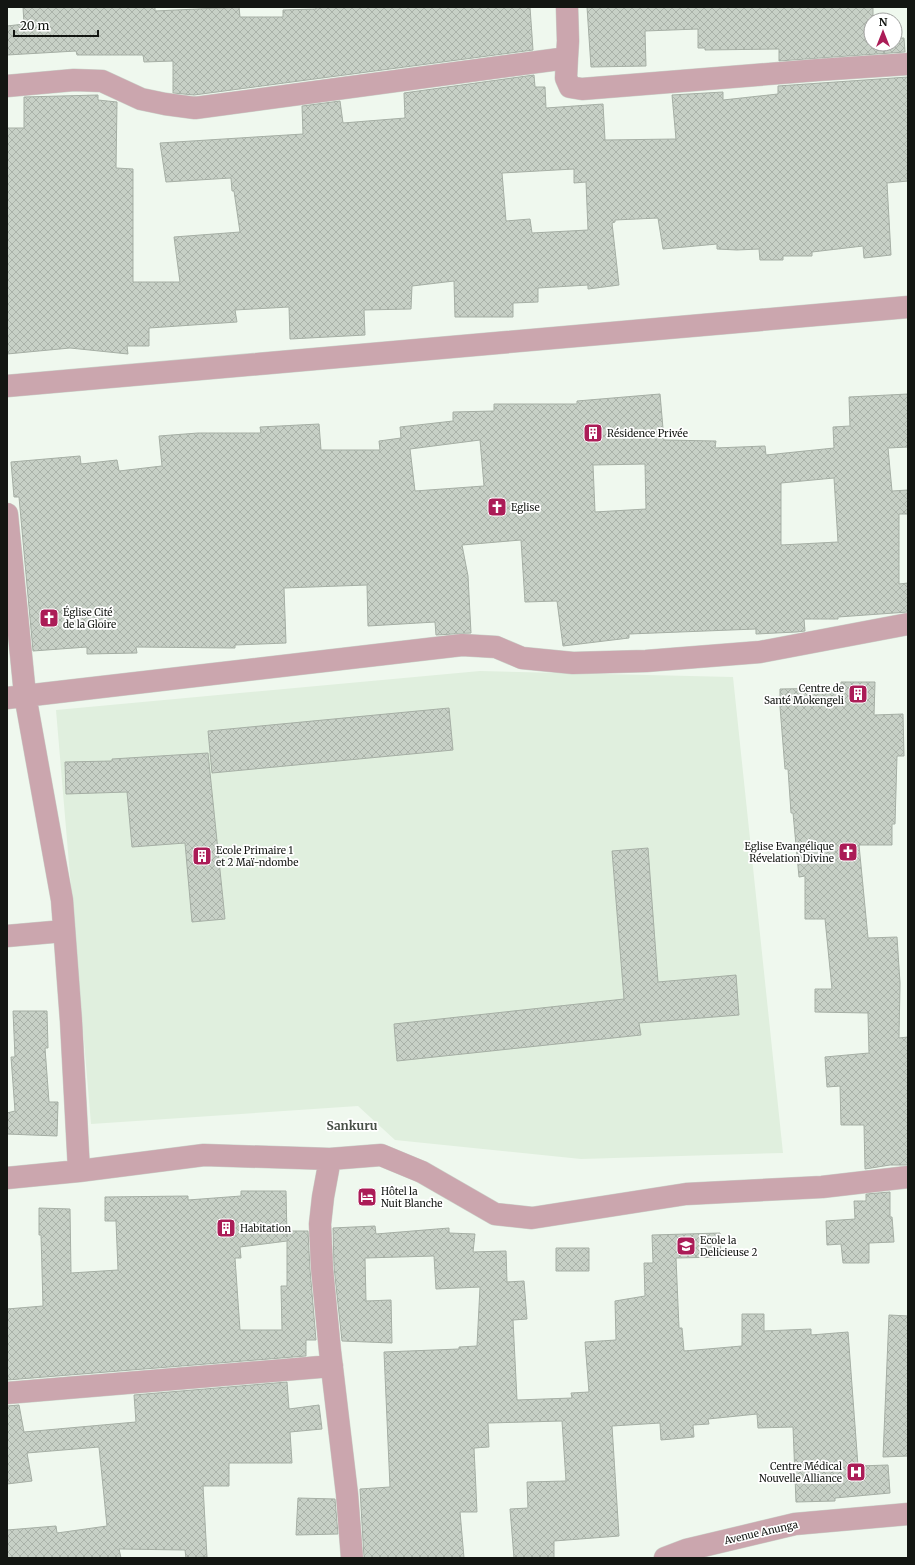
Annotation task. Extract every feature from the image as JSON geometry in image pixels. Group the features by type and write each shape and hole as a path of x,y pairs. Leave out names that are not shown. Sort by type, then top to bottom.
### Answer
{"street":[{"path":"567,7 568,41 566,78 570,86 582,89 908,64"},
{"path":"7,86 74,80 102,81 141,99 195,108 567,58"},
{"path":"7,386 908,307"},
{"path":"7,514 16,696 62,900 72,1029 79,1171"},
{"path":"16,696 462,645 496,648 522,658 573,663 646,660 760,652 908,624"},
{"path":"7,936 64,931"},
{"path":"7,1178 79,1171 204,1155 330,1159 381,1155 422,1172 495,1214 532,1218 686,1194 822,1187 908,1177"},
{"path":"330,1159 322,1197 320,1224 324,1298 347,1494 352,1558"},
{"path":"7,1393 332,1366"},
{"name":"Avenue Anunga","path":"665,1558 686,1550 795,1524 908,1514"}],"shaded area":[{"path":"480,671 733,677 783,1153 581,1159 395,1140 358,1106 91,1124 56,710"}],"building":[{"path":"23,7 155,7 155,11 239,7 240,17 283,17 283,10 316,9 316,7 530,7 533,50 194,95 173,93 173,61 144,62 143,55 77,55 76,51 7,55 7,26 24,24"},
{"path":"587,7 873,7 873,12 863,12 863,52 903,52 904,38 905,52 779,61 779,49 705,50 705,48 698,48 698,29 645,31 646,66 591,67"},
{"path":"534,75 535,87 545,87 546,108 603,104 605,140 676,139 672,95 723,92 723,100 778,94 778,86 908,77 908,181 887,183 891,255 864,258 863,246 812,252 812,256 783,256 783,260 760,260 759,249 717,249 717,244 663,249 658,218 615,220 615,222 612,223 619,285 588,289 588,285 538,288 538,302 513,303 513,317 455,317 454,281 412,286 411,309 364,310 365,335 290,339 289,307 235,310 237,322 149,328 149,346 127,346 128,354 70,348 7,354 7,128 24,128 24,97 98,95 98,100 117,102 116,168 133,169 133,282 180,282 174,237 240,232 231,178 166,182 160,143 303,134 302,106 340,101 343,123 405,118 404,93","holes":["574,169 574,183 586,182 588,230 532,233 530,219 506,221 502,173"]},
{"path":"660,394 664,440 716,441 715,448 765,446 766,455 834,448 833,427 850,426 849,397 908,394 908,447 888,448 892,491 908,490 908,514 899,514 899,584 908,583 908,612 838,617 838,619 804,619 805,631 796,632 756,634 756,629 629,634 629,638 563,646 557,601 525,602 521,540 462,545 468,576 471,633 436,635 435,622 368,626 367,585 284,588 286,643 235,645 235,648 136,647 137,653 87,654 87,647 33,651 19,497 14,497 11,462 80,456 81,464 117,460 119,471 162,466 159,436 198,433 261,433 260,427 319,424 321,450 380,450 379,441 401,438 400,427 453,421 453,412 494,411 494,404 577,404 577,401","holes":["480,440 484,486 415,491 410,449","645,464 646,509 595,512 593,465","834,478 838,542 781,545 781,483"]},
{"path":"841,682 875,682 874,715 903,714 904,756 897,756 895,824 892,824 892,845 859,845 868,938 897,937 900,983 899,1038 908,1037 908,1165 890,1165 865,1169 864,1125 841,1125 840,1086 827,1087 825,1057 869,1053 868,1013 815,1012 815,989 832,989 825,919 805,919 805,876 799,877 793,813 791,813 788,769 785,769 780,689 841,688"},
{"path":"449,708 453,750 212,773 208,731"},
{"path":"208,753 225,919 192,922 185,843 132,847 127,792 66,794 65,762 112,761 112,759"},
{"path":"648,848 658,982 736,975 739,1015 639,1023 641,1035 397,1061 394,1024 624,999 612,851"},
{"path":"13,1011 47,1011 48,1048 45,1048 49,1102 58,1102 57,1136 7,1134 7,1113 15,1111 11,1057 15,1057"},
{"path":"241,1191 286,1191 287,1237 287,1231 308,1231 316,1340 306,1340 306,1356 7,1380 7,1309 43,1306 39,1208 70,1209 71,1273 118,1270 116,1221 105,1221 105,1197 188,1196 188,1200 241,1196","holes":["287,1241 287,1286 281,1286 282,1330 240,1330 235,1258 241,1258 240,1247"]},
{"path":"890,1192 890,1217 892,1217 894,1242 869,1243 869,1263 843,1263 841,1244 827,1245 826,1221 855,1219 854,1201 866,1201 866,1194"},
{"path":"375,1226 376,1234 449,1228 449,1233 475,1234 473,1252 506,1251 507,1282 524,1281 527,1319 513,1320 517,1400 572,1398 571,1393 589,1392 585,1342 616,1340 615,1301 645,1296 644,1263 653,1263 652,1235 720,1233 721,1257 676,1258 679,1328 682,1328 684,1351 742,1346 742,1314 764,1314 764,1331 811,1329 811,1335 848,1332 858,1466 888,1465 890,1493 835,1498 835,1501 796,1502 793,1427 758,1428 757,1414 708,1419 709,1424 693,1425 694,1437 661,1440 660,1423 612,1426 619,1536 554,1541 554,1558 514,1558 510,1509 528,1508 527,1482 566,1481 562,1421 488,1423 489,1447 474,1448 477,1512 460,1512 464,1558 364,1558 360,1489 390,1487 384,1352 459,1349 459,1347 477,1346 480,1287 436,1289 434,1256 365,1258 366,1301 391,1300 392,1343 342,1341 334,1267 333,1228"},
{"path":"556,1248 589,1248 589,1271 556,1271"},
{"path":"889,1315 908,1316 908,1456 883,1457"},
{"path":"287,1382 289,1409 319,1405 322,1429 290,1432 292,1463 229,1463 229,1486 203,1486 207,1557 186,1558 185,1550 119,1549 121,1558 7,1558 7,1530 56,1526 57,1533 107,1526 99,1447 27,1453 32,1481 7,1484 7,1406 19,1405 24,1432 136,1422 134,1395"},
{"path":"298,1498 335,1499 338,1534 296,1535"}],"place":[{"name":"Résidence Privée","path":"593,433"},
{"name":"Eglise","path":"497,507"},
{"name":"Église Cité de la Gloire","path":"49,618"},
{"name":"Centre de Santé Mokengeli","path":"858,694"},
{"name":"Eglise Evangélique Révelation Divine","path":"848,852"},
{"name":"Ecole Primaire 1 et 2 Maï-ndombe","path":"202,856"},
{"name":"Hôtel la Nuit Blanche","path":"367,1197"},
{"name":"Habitation","path":"226,1228"},
{"name":"Ecole la Delicieuse 2","path":"686,1246"},
{"name":"Centre Médical Nouvelle Alliance","path":"856,1472"}],"district":[{"name":"Sankuru","path":"352,1126"}]}
